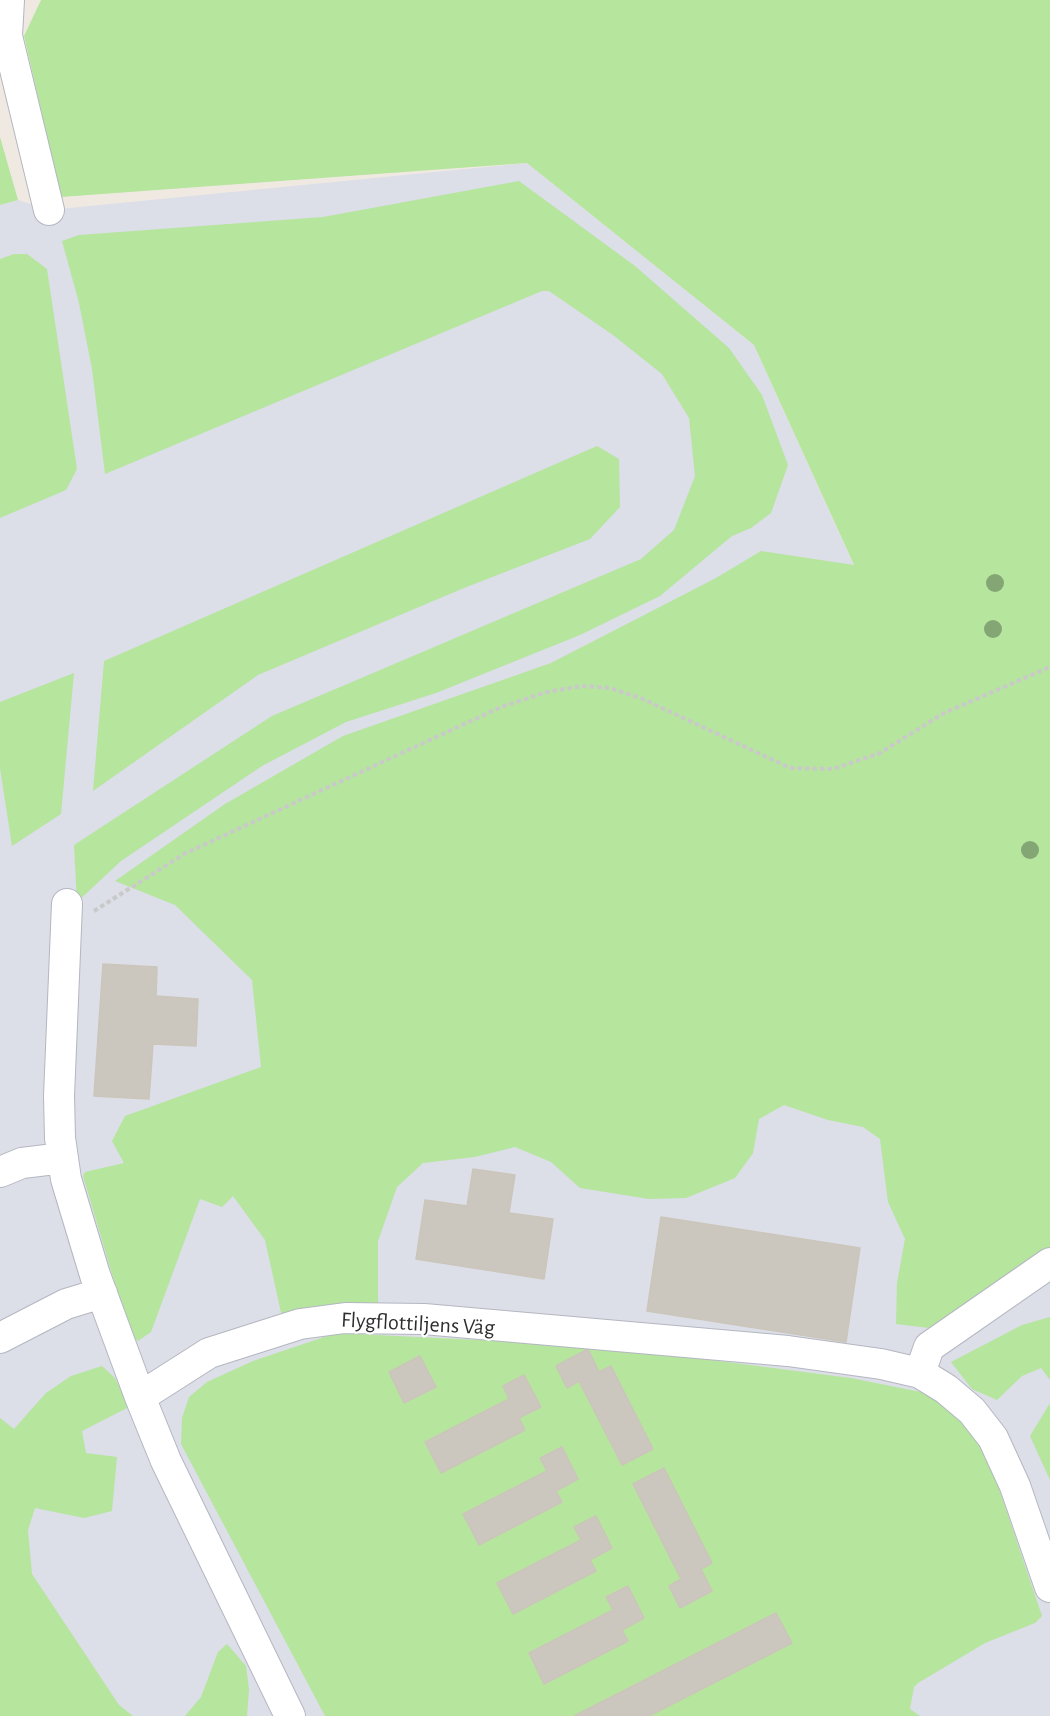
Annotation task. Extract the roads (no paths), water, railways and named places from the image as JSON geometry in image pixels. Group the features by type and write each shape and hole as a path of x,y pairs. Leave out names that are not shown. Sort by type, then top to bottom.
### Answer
{"street":[{"path":"9,0 7,36 49,210"},
{"path":"67,904 59,1096 63,1158 68,1188 102,1293 166,1461 290,1716"},
{"path":"0,1172 22,1163 63,1158"},
{"path":"920,1373 929,1347 1050,1263"},
{"path":"0,1338 66,1304 102,1293"},
{"name":"Flygflottiljens Väg","path":"140,1396 209,1353 300,1324 345,1318 424,1319 788,1351 881,1364 920,1373 946,1389 972,1411 993,1438 1015,1486 1050,1587"}]}
